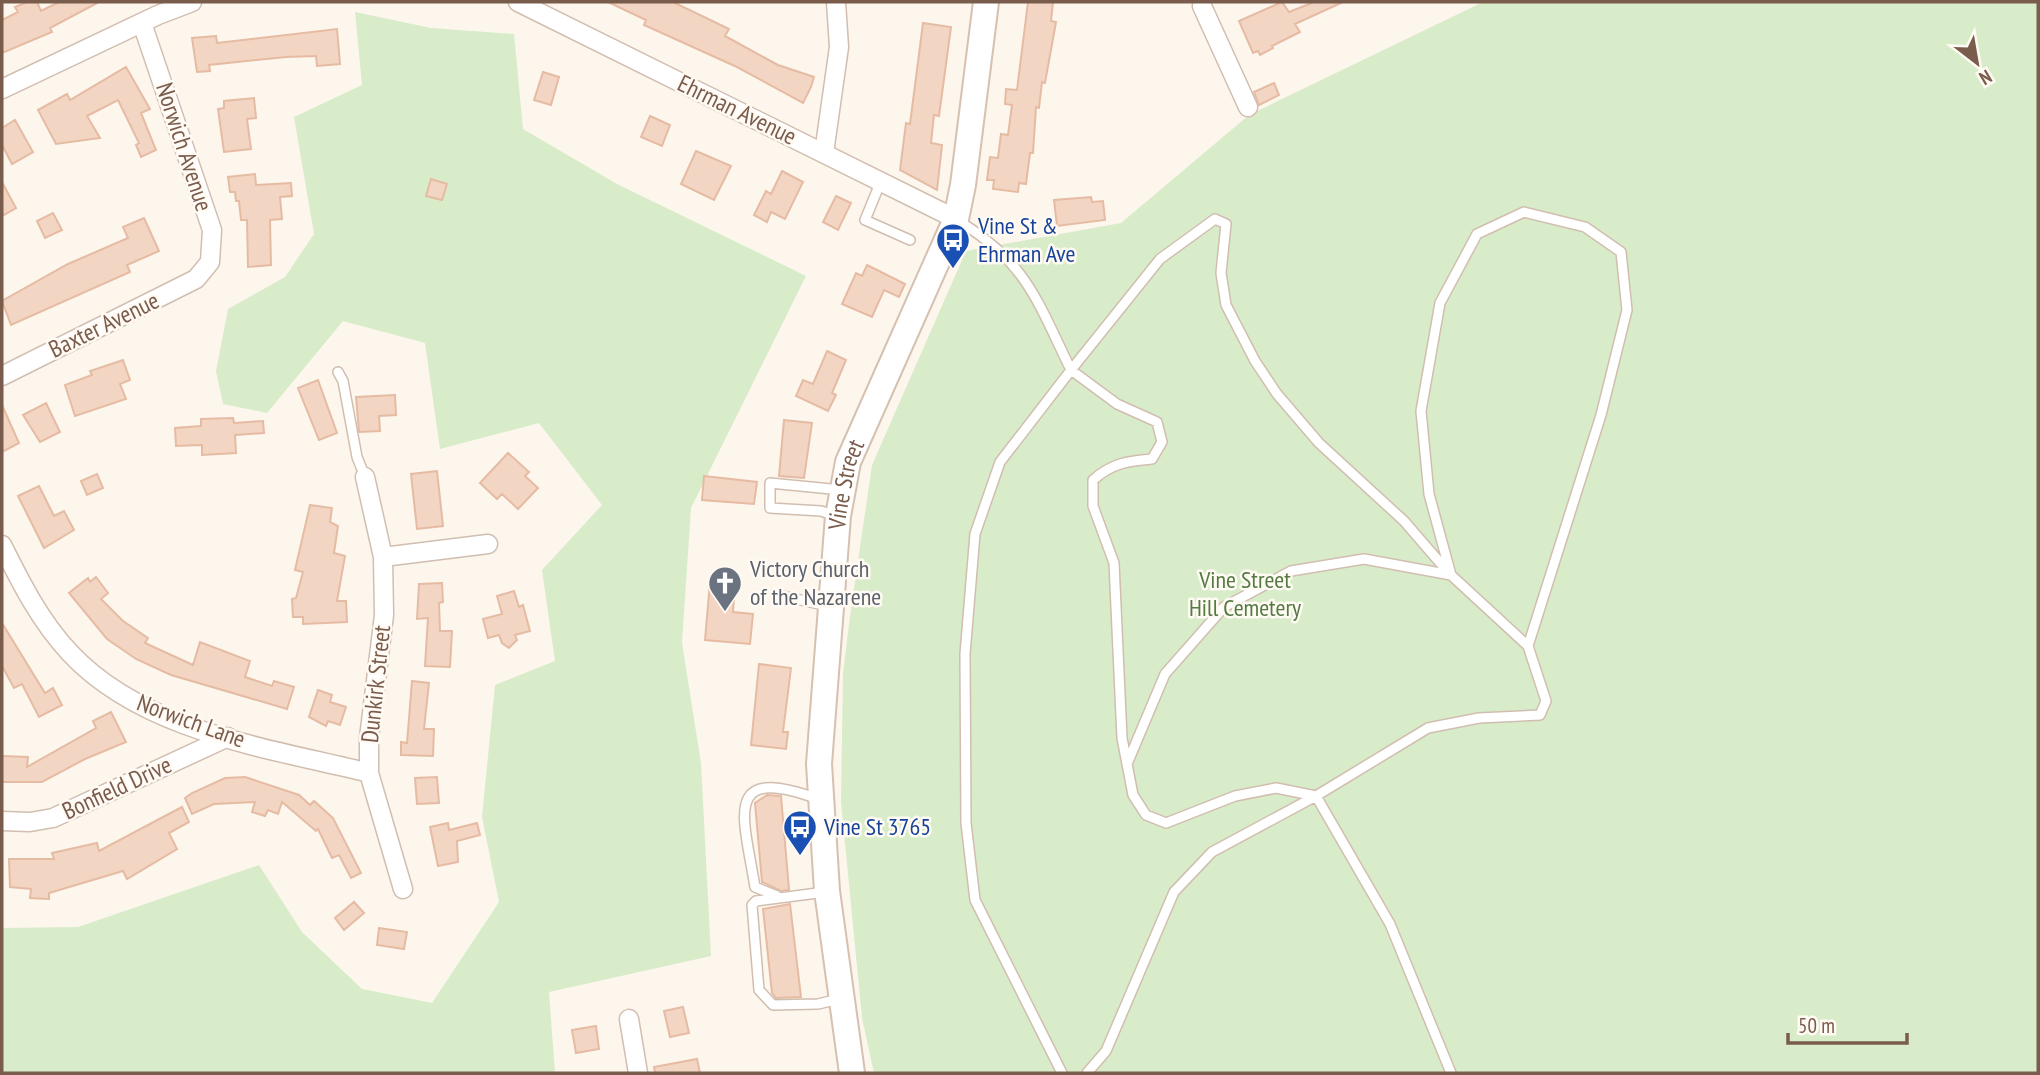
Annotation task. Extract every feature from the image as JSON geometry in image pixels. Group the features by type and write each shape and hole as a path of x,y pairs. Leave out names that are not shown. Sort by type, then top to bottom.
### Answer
{"main road":[{"name":"Vine Street","path":"852,1073 827,891 819,764 829,606 841,490 848,462 956,219 963,186 986,2"}],"street":[{"path":"2,89 192,2"},
{"name":"Ehrman Avenue","path":"518,2 956,219"},
{"path":"824,153 839,47 836,2"},
{"path":"1203,3 1248,107"},
{"name":"Norwich Avenue","path":"142,23 212,230 213,246 205,272"},
{"name":"Baxter Avenue","path":"2,376 196,279 205,272"},
{"name":"Dunkirk Street","path":"365,477 383,557 384,615 369,737 369,773 402,889"},
{"name":"Norwich Lane","path":"2,544 45,624 85,668 132,701 228,737 369,773"},
{"path":"383,557 488,544"},
{"name":"Bonfield Drive","path":"2,821 30,822 53,818 228,737"},
{"path":"629,1019 638,1073"}],"lane":[{"path":"881,181 865,220 911,240"},
{"path":"1451,575 1429,494 1421,411 1440,303 1477,234 1524,212 1585,227 1621,252 1627,310 1601,415 1528,646"},
{"path":"956,219 986,237 1013,262 1034,293 1071,370 1116,404 1157,422 1162,442 1152,459 1128,461 1108,467 1093,480 1093,506 1114,563 1122,738 1133,794 1146,815 1166,823 1235,796 1276,788 1316,796 1390,924 1451,1073"},
{"path":"1062,1073 975,900 966,824 965,654 975,534 999,462 1160,259 1214,219 1226,225 1221,273 1226,305 1255,361 1277,394 1319,443 1404,521 1451,575 1528,646 1546,701 1540,715 1479,718 1428,728 1316,796 1212,852 1174,892 1107,1051 1087,1073"},
{"path":"338,372 343,381 357,457 365,477"},
{"path":"838,516 821,511 770,508 770,483 841,490"},
{"path":"1127,764 1165,674 1224,607 1291,571 1364,559 1451,575"},
{"path":"778,595 829,606"},
{"path":"783,897 755,887 747,832 746,799 750,793 763,786 777,786 820,800"},
{"path":"827,891 756,901 752,905 762,996 773,1005 785,1007 841,999"}],"green space":[{"name":"Vine Street Hill Cemetery","path":"1483,2 2038,2 2038,1073 874,1073 862,1018 841,802 843,673 872,465 966,251 1121,223 1249,115"},
{"path":"355,12 431,28 514,34 523,129 617,184 806,276 691,508 682,643 701,763 711,956 549,992 555,1073 2,1073 2,928 78,927 259,865 302,932 362,989 432,1003 499,902 482,817 495,685 555,661 542,570 602,505 539,423 440,449 425,343 343,321 267,413 223,404 216,371 228,309 285,277 314,234 294,117 362,85"}],"building":[{"path":"27,2 37,2 41,11 59,2 99,2 50,28 52,32 2,53 2,20 18,12 15,7"},
{"path":"608,2 673,2 729,29 725,36 778,65 814,77 811,87 803,103 737,67 644,25 646,20"},
{"path":"1028,2 1053,2 1051,21 1056,22 1045,83 1042,82 1039,108 1036,107 1033,153 1030,153 1026,184 1019,183 1018,192 993,189 994,180 987,180 990,157 998,158 1001,134 1008,135 1012,105 1005,104 1006,89 1017,90"},
{"path":"1282,2 1289,12 1314,2 1343,2 1295,24 1300,32 1272,46 1273,48 1260,55 1258,51 1253,53 1239,21"},
{"path":"923,23 951,27 939,116 934,115 931,143 942,145 937,190 900,170 906,123 910,124"},
{"path":"337,29 340,64 317,66 316,56 286,57 209,65 210,71 197,72 192,38 216,36 217,43"},
{"path":"126,67 150,109 141,113 156,150 141,157 136,145 139,143 118,100 87,116 100,138 56,144 38,110 67,94 70,100"},
{"path":"543,72 559,77 551,105 534,100"},
{"path":"1274,83 1279,95 1259,105 1254,92"},
{"path":"254,98 256,118 247,119 251,149 224,152 218,109 224,108 224,101"},
{"path":"650,116 670,125 662,146 641,137"},
{"path":"15,120 33,152 12,164 2,145 2,128"},
{"path":"696,151 731,166 714,200 681,184"},
{"path":"782,171 803,182 785,219 771,212 767,222 754,215 766,191 771,194"},
{"path":"255,174 256,185 291,183 292,196 280,197 282,219 270,220 271,265 248,267 247,220 241,220 239,201 236,201 235,192 230,192 228,177"},
{"path":"431,179 447,184 442,200 426,196"},
{"path":"2,182 16,208 2,216"},
{"path":"836,196 851,203 838,230 823,222"},
{"path":"1091,197 1092,202 1103,201 1105,220 1057,226 1054,200"},
{"path":"53,213 62,230 45,238 37,221"},
{"path":"144,218 159,251 127,265 130,272 11,325 2,301 68,264 128,238 123,227"},
{"path":"867,265 905,284 899,297 884,290 872,317 842,304 856,273 862,276"},
{"path":"827,351 846,360 832,393 836,395 828,411 796,396 803,380 813,384"},
{"path":"123,360 130,380 120,384 126,399 75,416 65,385 92,375 90,371"},
{"path":"318,380 337,433 319,440 298,388"},
{"path":"395,395 396,415 379,416 380,431 359,432 356,397"},
{"path":"46,403 60,432 40,442 23,415"},
{"path":"2,405 19,443 2,452"},
{"path":"233,418 234,423 263,421 264,433 235,435 236,453 202,455 202,445 176,446 175,428 201,426 201,419"},
{"path":"784,420 812,423 804,478 779,476"},
{"path":"508,453 529,472 525,476 538,488 518,509 502,494 497,499 480,483"},
{"path":"437,471 443,526 417,529 411,474"},
{"path":"97,474 103,488 87,495 81,481"},
{"path":"704,476 757,482 754,504 702,500"},
{"path":"39,486 54,516 64,511 74,530 44,548 18,496"},
{"path":"310,505 332,508 330,522 338,526 334,553 345,556 337,601 346,601 347,622 303,624 303,617 293,617 292,599 296,598 303,572 295,570"},
{"path":"96,577 108,593 101,599 123,621 148,638 145,643 193,665 200,642 250,661 245,677 272,686 274,681 294,687 287,709 171,675 136,659 107,639 69,593 88,578 90,582"},
{"name":"Victory Church of the Nazarene","path":"710,582 735,584 733,612 753,614 750,644 705,640"},
{"path":"442,583 443,602 439,603 440,631 452,631 450,667 425,666 428,618 417,619 419,584"},
{"path":"514,591 519,607 523,605 530,631 515,635 517,640 509,648 502,643 499,635 488,638 483,619 502,614 497,596"},
{"path":"2,623 45,693 53,688 62,705 39,717 22,684 14,688 2,666"},
{"path":"759,664 791,668 783,732 788,732 786,749 751,745"},
{"path":"412,681 429,683 424,729 434,729 433,756 401,755 401,742 407,743"},
{"path":"318,690 332,695 330,702 346,707 340,725 328,721 326,726 309,717"},
{"path":"111,712 126,742 85,759 42,782 2,782 2,756 28,757 27,767 96,728 93,721"},
{"path":"245,777 299,795 310,805 314,801 333,818 361,873 351,878 339,855 332,858 318,829 316,831 282,802 278,814 268,810 265,816 252,812 255,802 214,804 192,814 185,798 192,793 225,778"},
{"path":"437,777 439,803 417,804 415,778"},
{"path":"767,795 781,796 789,890 781,891 762,882 755,803"},
{"path":"182,807 189,822 169,833 177,849 127,879 123,871 49,893 49,899 30,898 31,889 10,887 9,859 54,859 52,853 97,843 99,851"},
{"path":"448,823 449,830 477,823 480,835 457,841 458,862 438,866 430,827"},
{"path":"354,902 364,913 344,930 335,918"},
{"path":"790,904 801,997 776,998 772,993 763,909"},
{"path":"379,928 407,932 404,949 377,945"},
{"path":"683,1007 689,1033 670,1037 664,1011"},
{"path":"596,1026 599,1049 576,1053 572,1030"},
{"path":"697,1059 700,1073 655,1073 654,1067"}],"place":[{"name":"Vine St & Ehrman Ave","path":"953,270"},
{"name":"Victory Church of the Nazarene","path":"725,613"},
{"name":"Vine St 3765","path":"800,857"}]}
